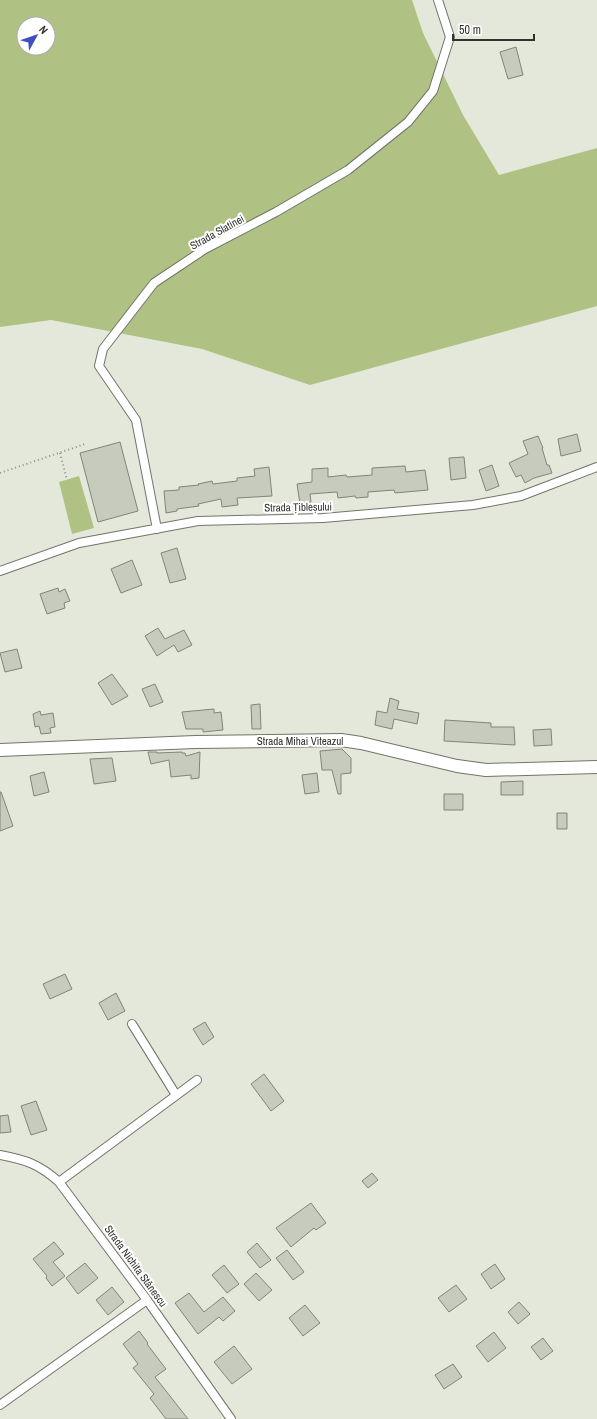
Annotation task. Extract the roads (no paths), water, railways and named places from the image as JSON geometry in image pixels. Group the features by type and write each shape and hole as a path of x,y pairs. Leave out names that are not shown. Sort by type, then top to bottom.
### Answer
{"main road":[{"name":"Strada Mihai Viteazul","path":"0,750 195,742 340,740 360,743 458,766 486,770 597,767"}],"street":[{"name":"Strada Slatinei","path":"157,529 136,420 99,366 103,349 154,283 205,249 276,212 348,170 408,122 432,91 450,37 438,0"},
{"name":"Strada Țibleșului","path":"0,571 79,543 198,521 323,518 473,505 521,496 597,467"},
{"path":"132,1024 176,1095"},
{"path":"59,1182 197,1080"},
{"name":"Strada Nichita Stănescu","path":"0,1155 18,1158 32,1163 46,1170 59,1182 147,1300 231,1419"},
{"path":"0,1405 147,1300"}]}
